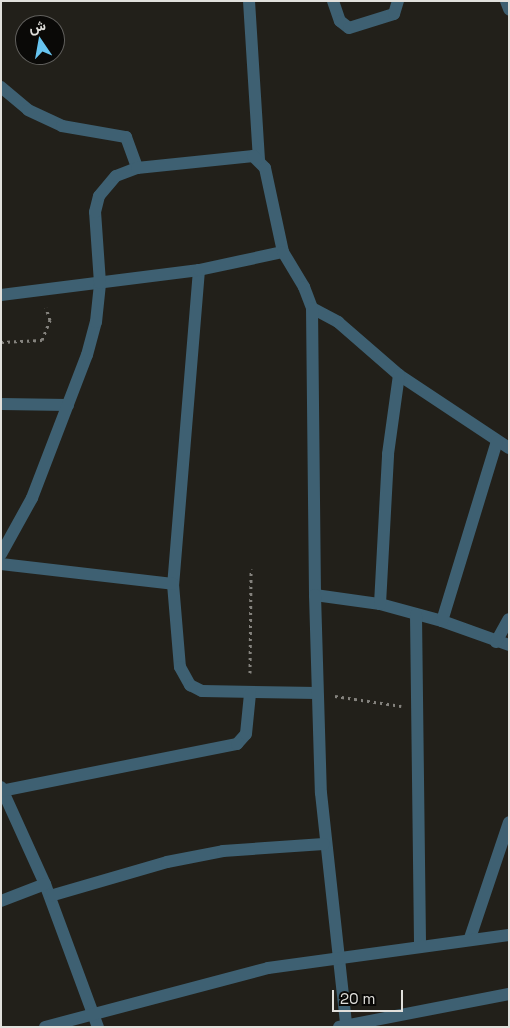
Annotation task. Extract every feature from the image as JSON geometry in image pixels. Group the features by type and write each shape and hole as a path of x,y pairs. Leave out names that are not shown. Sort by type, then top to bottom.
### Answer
{"street":[{"path":"249,1 259,160 269,180 283,252 304,287 312,308 317,693 324,844 338,958 343,1026 509,994"},
{"path":"333,1 340,21 350,28 394,14 398,1"},
{"path":"506,1 509,9"},
{"path":"1,87 28,110 56,124 126,137 137,168"},
{"path":"1,554 32,498 68,405 96,322 100,283 95,212 99,196 116,176 137,168 244,155 259,160"},
{"path":"1,295 199,270 283,252"},
{"path":"199,270 173,584 182,675 202,691 250,694 317,693"},
{"path":"312,308 338,322 399,375 509,448"},
{"path":"380,604 388,454 399,375"},
{"path":"1,404 68,405"},
{"path":"442,621 497,440"},
{"path":"1,564 173,584"},
{"path":"315,595 380,604 442,621 503,643 509,619"},
{"path":"416,615 415,708 420,946"},
{"path":"98,1027 48,890 2,790 237,744 246,734 250,694"},
{"path":"470,938 509,822"},
{"path":"1,900 223,851 324,844"},
{"path":"45,1027 92,1012 268,968 470,938 509,935"}],"path":[{"path":"1,342 42,340 50,320 41,290"},
{"path":"250,569 250,694"},
{"path":"317,693 415,708"}]}
